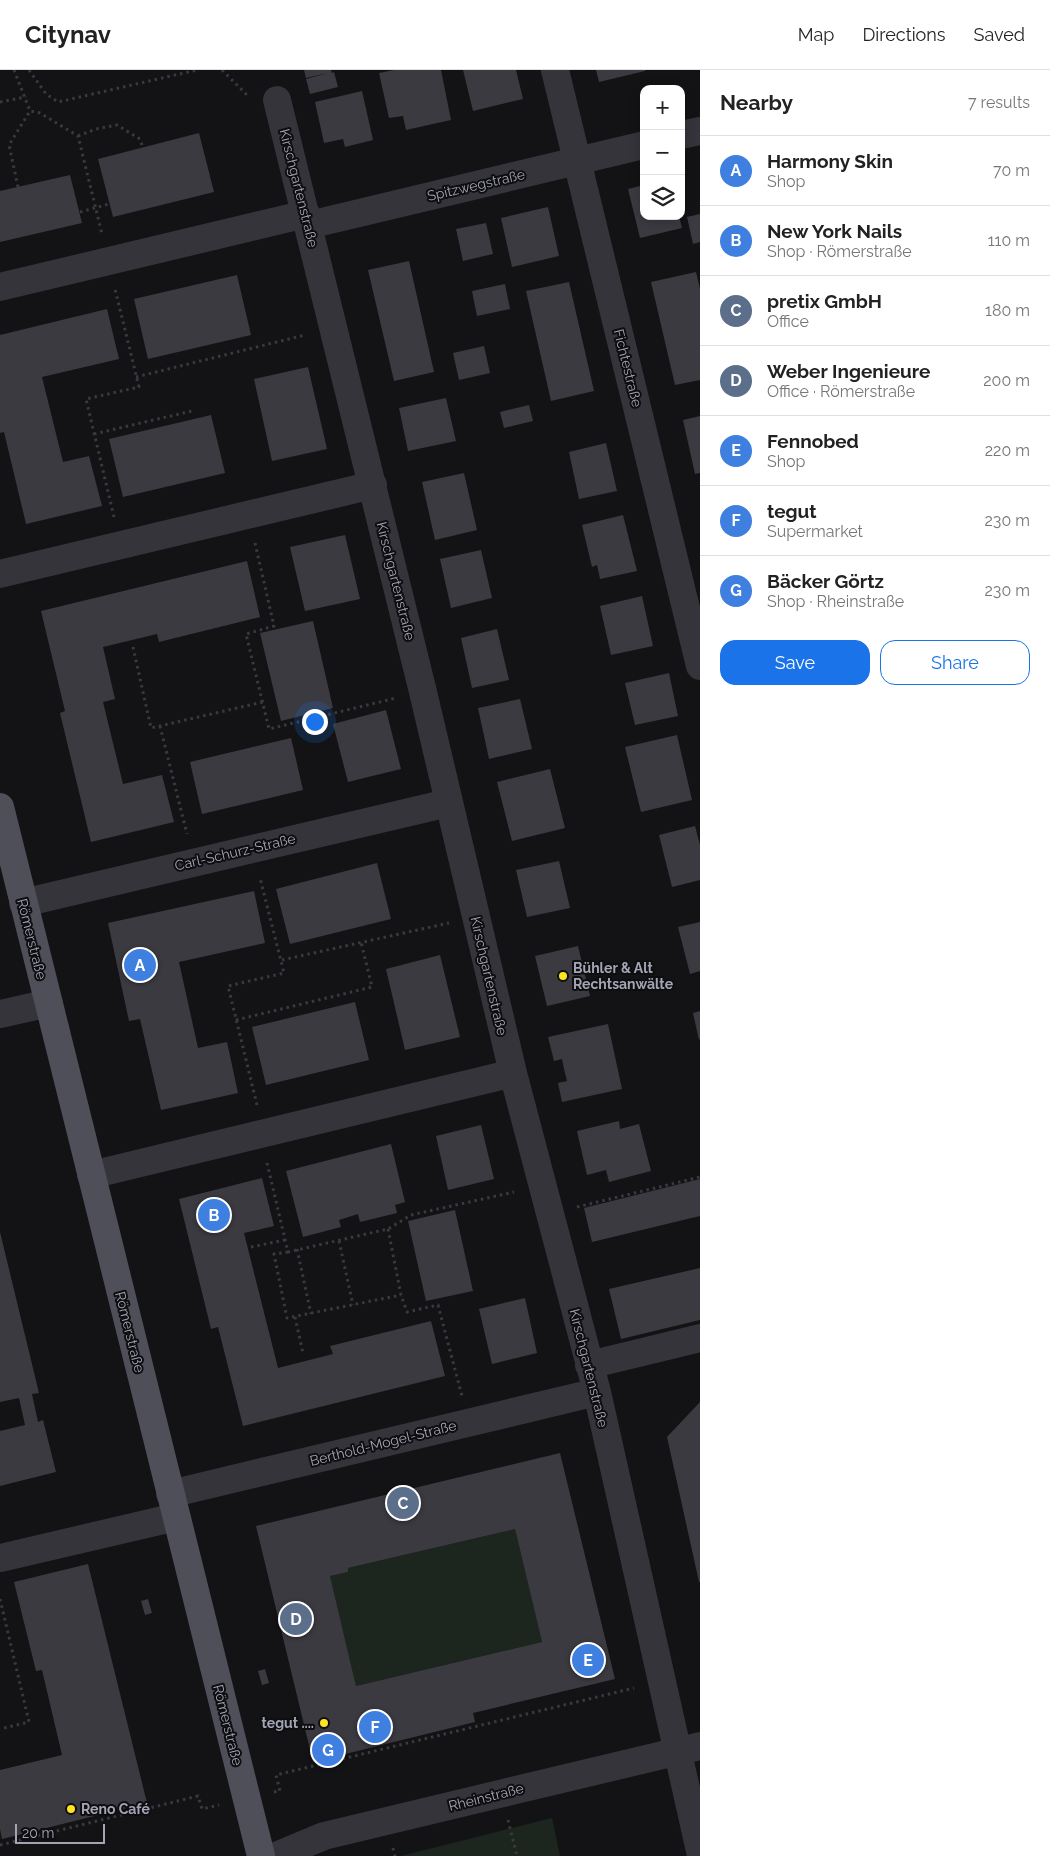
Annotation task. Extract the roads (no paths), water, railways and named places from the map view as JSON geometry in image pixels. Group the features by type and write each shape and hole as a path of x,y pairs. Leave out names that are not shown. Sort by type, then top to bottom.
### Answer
{"main road":[{"name":"Römerstraße","path":"0,807 261,1856"}],"street":[{"name":"Fichtestraße","path":"555,70 700,666"},
{"name":"Kirschgartenstraße","path":"277,100 423,692 512,1073 597,1392 661,1681 688,1749 700,1851"},
{"path":"685,134 700,131"},
{"name":"Spitzwegstraße","path":"0,287 108,261 308,220 640,146"},
{"path":"0,574 373,485"},
{"name":"Carl-Schurz-Straße","path":"23,903 448,803"},
{"path":"0,1014 48,1003"},
{"path":"91,1174 512,1073"},
{"path":"589,1365 700,1338"},
{"name":"Berthold-Mogel-Straße","path":"0,1558 173,1506 468,1422 597,1392"},
{"name":"Rheinstraße","path":"276,1856 324,1836 688,1749"}],"place":[{"name":"Harmony Skin","path":"140,965"},
{"name":"Bühler & Alt Rechtsanwälte","path":"563,976"},
{"name":"New York Nails","path":"214,1215"},
{"name":"pretix GmbH","path":"403,1503"},
{"name":"Weber Ingenieure","path":"296,1619"},
{"name":"Fennobed","path":"588,1660"},
{"name":"tegut ....","path":"324,1723"},
{"name":"tegut","path":"375,1727"},
{"name":"Bäcker Görtz","path":"328,1750"},
{"name":"Reno Café","path":"71,1809"}]}
